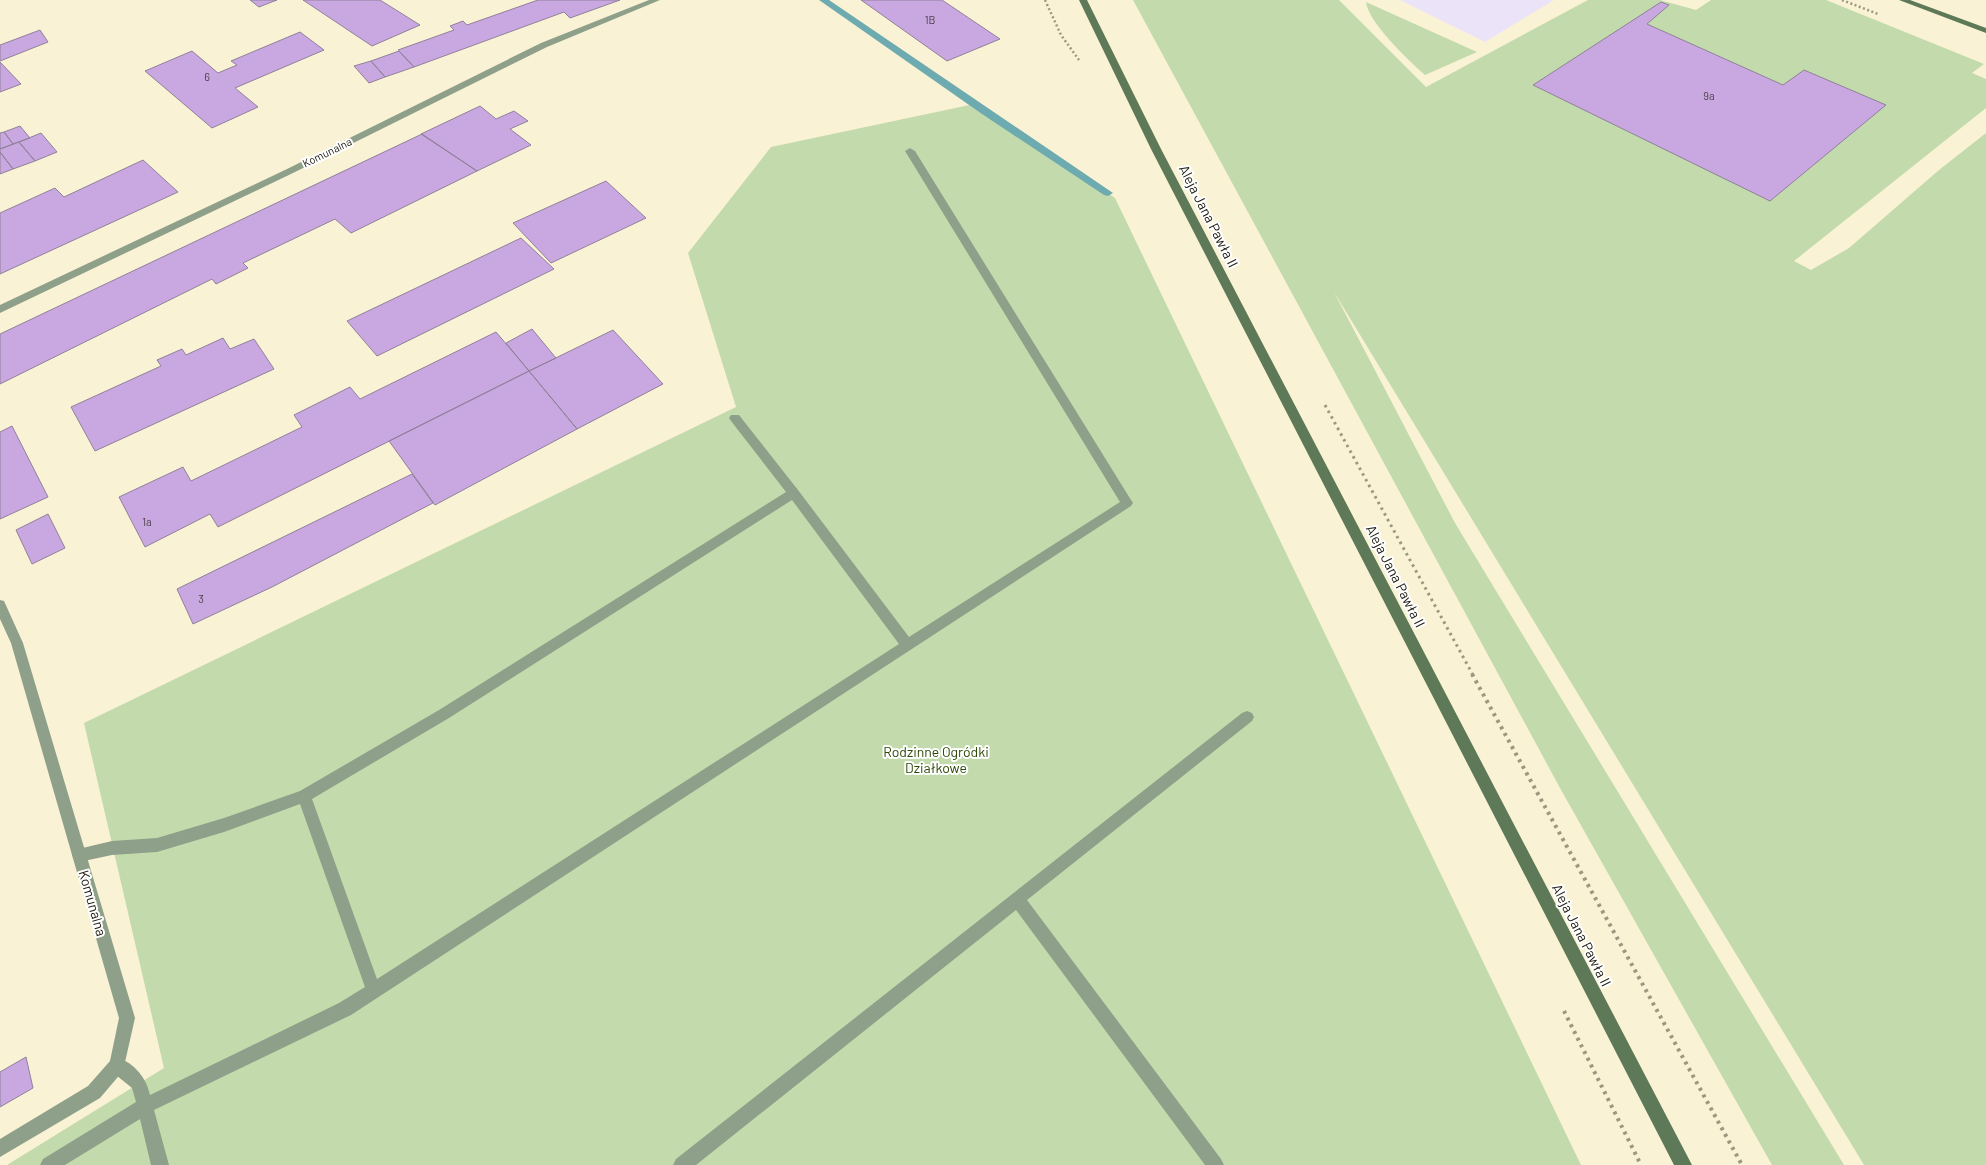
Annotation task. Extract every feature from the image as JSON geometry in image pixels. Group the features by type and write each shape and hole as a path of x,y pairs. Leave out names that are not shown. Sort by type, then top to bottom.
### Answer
{"main road":[{"name":"Aleja Jana Pawła II","path":"1082,0 1156,150 1683,1165"},
{"path":"1903,0 1986,31"}],"street":[{"name":"Komunalna","path":"0,309 290,171 544,45 656,0"},
{"path":"49,1165 145,1106 345,1009 1127,503 910,150"},
{"path":"735,418 794,493 907,645"},
{"path":"79,856 112,848 157,845 304,796 444,714 794,493"},
{"name":"Komunalna","path":"0,605 17,643 127,1018 117,1065 94,1092 0,1149"},
{"path":"682,1165 1247,717"},
{"path":"304,796 374,991"},
{"path":"1017,899 1215,1165"},
{"path":"117,1065 139,1083 160,1165"}],"path":[{"path":"1325,404 1742,1165"}],"shaded area":[{"path":"1400,0 1554,0 1485,42"}],"green space":[{"path":"1133,0 1339,0 1426,87 1588,0 1660,0 1696,10 1711,0 1826,0 1984,64 1972,73 1986,79 1986,108 1794,261 1811,270 1849,248 1939,170 1986,133 1986,1165 1864,1165 1334,292 1455,523 1844,1165 1772,1165 1560,788"},
{"path":"1366,2 1477,52 1425,75 1381,30 1368,10"},
{"name":"Rodzinne Ogródki Działkowe","path":"979,103 1115,198 1581,1165 7,1165 164,1068 84,723 736,407 688,253 771,147"}],"building":[{"path":"250,0 277,0 259,7"},
{"path":"303,0 380,0 420,25 372,46"},
{"path":"538,0 620,0 570,18 564,12 414,67 398,50 454,30 450,26 463,21 467,25"},
{"path":"861,0 942,0 1000,39 947,61"},
{"path":"1661,2 1669,5 1647,24 1783,85 1804,70 1886,105 1770,201 1533,85"},
{"path":"40,30 48,42 0,61 0,45"},
{"path":"300,32 324,50 235,88 258,107 212,128 145,71 192,51 218,73 237,65 231,61"},
{"path":"399,51 414,67 385,77 371,61"},
{"path":"371,61 385,77 369,83 354,66"},
{"path":"0,62 21,84 0,92"},
{"path":"480,106 496,119 514,111 528,121 510,129 531,145 477,171 421,134"},
{"path":"20,126 30,138 13,144 4,132"},
{"path":"4,132 13,144 0,149 0,133"},
{"path":"41,133 57,152 35,161 19,142"},
{"path":"422,134 477,171 351,233 335,219 243,263 248,268 216,284 212,279 0,384 0,334"},
{"path":"19,142 35,161 13,169 0,152 0,149"},
{"path":"0,152 13,169 0,174"},
{"path":"143,160 178,192 0,274 0,213 55,188 64,197"},
{"path":"606,181 646,218 551,263 513,223"},
{"path":"521,238 554,269 377,356 347,321"},
{"path":"532,329 556,358 529,371 506,343"},
{"path":"613,330 663,384 577,429 529,371"},
{"path":"496,332 529,371 218,527 210,514 145,547 119,497 183,467 191,481 302,427 294,415 350,387 360,399"},
{"path":"223,338 230,349 254,339 274,369 95,451 71,407 161,366 157,360 182,349 186,355"},
{"path":"529,371 577,429 435,505 389,441"},
{"path":"12,426 48,497 0,519 0,432"},
{"path":"412,474 433,503 272,587 193,624 177,589"},
{"path":"48,514 65,548 32,564 16,530"},
{"path":"26,1057 33,1088 0,1107 0,1072"}],"waterway":[{"path":"823,0 985,112 1108,193"}]}
